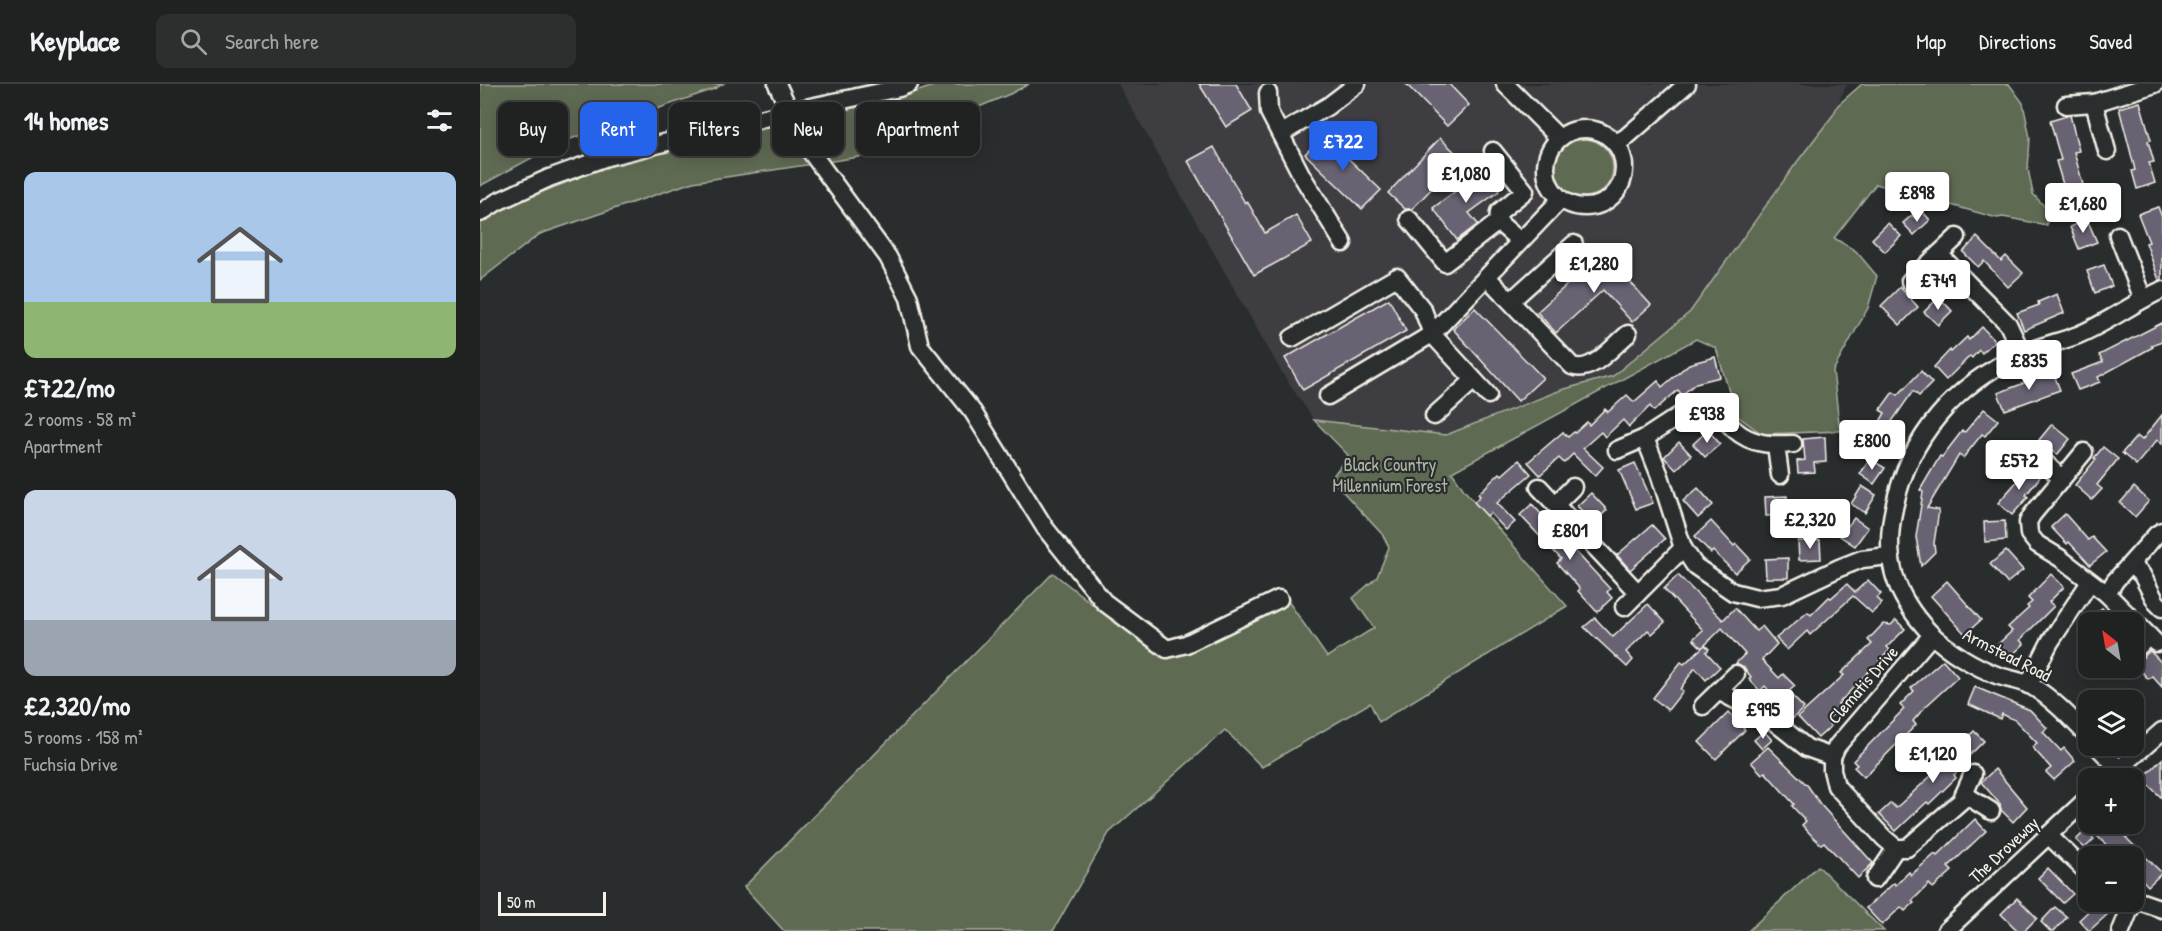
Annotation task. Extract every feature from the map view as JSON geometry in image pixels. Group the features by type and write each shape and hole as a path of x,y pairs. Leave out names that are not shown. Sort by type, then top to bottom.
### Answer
{"street":[{"path":"777,84 787,102"},
{"path":"834,102 909,84"},
{"path":"1282,133 1328,106 1357,84"},
{"path":"1505,84 1559,138"},
{"path":"1616,143 1625,138 1687,84"},
{"path":"2066,105 2094,103 2155,84"},
{"path":"1268,93 1269,112 1282,133 1302,176 1343,243"},
{"path":"2094,103 2107,151"},
{"path":"480,213 497,202 549,178 607,157 772,116"},
{"path":"1594,129 1606,134 1616,143 1622,154 1623,179 1617,191 1608,200 1597,206 1584,208 1560,199 1552,191 1545,169 1551,147 1559,138 1570,132 1594,129"},
{"path":"1409,219 1445,263 1498,222 1499,212 1525,191 1493,151"},
{"path":"814,156 888,257 909,298 920,346 973,412 1046,528 1104,602 1167,650 1177,648 1280,599"},
{"path":"1328,396 1432,334 1560,199"},
{"path":"1498,222 1520,241"},
{"path":"2118,235 2143,299"},
{"path":"1910,281 1957,237"},
{"path":"1511,301 1574,244"},
{"path":"1939,254 2008,324 2022,354"},
{"path":"1487,277 1572,366 1579,369 1591,366 1628,334"},
{"path":"1292,338 1397,278 1423,310 1432,334 1488,395"},
{"name":"Armstead Road","path":"2078,726 2058,705 2028,685 1974,665 1932,635 1917,618 1893,574 1889,556 1889,528 1898,489 1910,458 1928,427 1955,395 1982,376 2022,354 2079,334 2162,290"},
{"path":"1434,416 1474,380"},
{"path":"1617,450 1644,438 1691,408 1701,405 1721,415 1736,431 1752,441 1776,445 1793,444"},
{"path":"1644,438 1660,476 1683,548 1695,566 1733,592 1757,598 1782,595 1862,559 1889,556"},
{"path":"1776,445 1780,475"},
{"path":"2084,452 2028,522 2029,534 2037,544 2060,558 2107,594 2125,612"},
{"path":"2040,458 2061,478"},
{"path":"1539,487 1638,593"},
{"path":"1556,504 1573,487"},
{"path":"2107,594 2115,581 2162,531"},
{"path":"1624,607 1683,548"},
{"path":"2131,565 2142,576 2156,602 2162,608"},
{"path":"2028,685 2050,642 2090,582"},
{"path":"2144,632 2152,640 2144,645"},
{"name":"Clematis Drive","path":"1832,757 1837,746 1932,635"},
{"path":"1702,706 1736,674"},
{"path":"1718,691 1768,717 1808,748 1832,757 1836,786 1896,848 1907,848 1960,801 1973,774"},
{"path":"2121,768 2162,731"},
{"path":"1964,794 1991,811"},
{"name":"The Droveway","path":"1946,931 2078,807"},
{"path":"2048,835 2078,864"},
{"path":"1875,879 1896,848"},
{"path":"2144,903 2162,909"},
{"path":"2121,931 2129,912"}],"shaded area":[{"path":"1118,84 1847,84 1833,115 1690,312 1613,376 1561,390 1446,435 1314,420 1282,373"}],"green space":[{"path":"480,84 723,84 677,102 669,102 669,105 657,109 657,102 580,102 580,136 568,140 568,102 498,102 498,156 535,156 480,186"},
{"path":"939,84 1029,84 980,107 980,102 878,102"},
{"name":"Black Country Millennium Forest","path":"1862,84 2009,84 2023,103 2030,138 2028,169 2033,194 2046,208 2047,225 2003,217 1997,218 1876,184 1834,238 1856,251 1877,276 1868,308 1833,371 1840,431 1762,434 1736,415 1716,348 1696,339 1452,472 1464,490 1567,606 1379,722 1370,703 1262,767 1225,730 1109,833 1053,931 784,931 744,887 1053,573 1105,614 1182,654 1288,601 1327,657 1374,628 1353,598 1377,577 1389,547 1382,534 1331,479 1348,455 1314,420 1446,435 1561,390 1613,376 1690,312 1838,105"},
{"path":"856,107 856,156 861,156 693,182 540,234 480,280 480,221 502,208 610,165 657,156 657,154 669,151 669,156 760,156 760,130 772,127 772,156 844,156 844,110"},
{"path":"1578,139 1590,139 1605,147 1613,162 1613,174 1605,189 1590,197 1578,197 1563,189 1555,174 1555,162 1563,147"},
{"path":"1818,866 1884,931 1748,931"}],"building":[{"path":"1199,84 1236,84 1252,111 1226,127"},
{"path":"1406,84 1449,84 1469,105 1447,126"},
{"path":"2140,102 2151,140 2148,141 2154,162 2149,163 2155,183 2137,189 2132,171 2135,170 2119,108"},
{"path":"2070,115 2079,151 2074,152 2085,192 2067,198 2056,161 2061,160 2050,121"},
{"path":"1324,135 1381,190 1362,209 1305,154"},
{"path":"1440,138 1461,158 1412,209 1405,209 1388,193"},
{"path":"1214,147 1245,203 1247,201 1265,233 1296,215 1312,243 1254,275 1188,161"},
{"path":"1484,170 1499,191 1469,213 1478,224 1457,240 1433,208"},
{"path":"2158,207 2162,217 2162,280 2159,280 2146,243 2149,242 2138,214"},
{"path":"1922,211 1930,220 1914,235 1903,223 1912,215 1915,218"},
{"path":"2087,219 2097,242 2079,249 2070,227"},
{"path":"1888,223 1901,236 1885,252 1872,239"},
{"path":"1977,237 2001,261 2006,256 2023,273 2008,287 1984,261 1978,267 1963,252"},
{"path":"1603,252 1651,305 1632,322 1603,290 1556,333 1537,312"},
{"path":"2104,265 2112,286 2095,293 2087,271"},
{"path":"1900,287 1918,307 1900,325 1881,306"},
{"path":"2057,294 2064,313 2024,330 2017,313 2039,305 2038,302"},
{"path":"1939,297 1952,311 1938,325 1924,312"},
{"path":"1389,299 1406,331 1303,390 1285,358"},
{"path":"1475,308 1543,378 1518,401 1453,329"},
{"path":"2162,323 2162,341 2151,345 2153,347 2098,377 2100,382 2078,390 2071,374 2103,362 2099,355"},
{"path":"1982,327 1995,341 1982,353 1979,350 1972,358 1970,356 1946,380 1934,367 1950,350 1951,352 1967,337 1969,340"},
{"path":"1715,357 1720,377 1696,383 1682,395 1678,390 1654,411 1650,406 1629,427 1623,420 1605,437 1601,432 1583,448 1603,467 1595,476 1573,454 1564,463 1559,458 1540,475 1528,462 1563,432 1568,437 1587,422 1589,425 1605,409 1608,412 1627,395 1634,402 1658,381 1662,387 1689,364"},
{"path":"1921,371 1932,383 1919,396 1913,391 1886,430 1893,434 1883,452 1867,444 1885,413 1880,410 1893,392 1898,395"},
{"path":"2053,372 2060,390 2005,410 1998,393"},
{"path":"1984,409 1998,420 1985,436 1982,434 1963,458 1959,455 1927,508 1939,510 1934,543 1935,552 1921,566 1916,537 1923,492 1920,490 1940,456 1942,457 1962,431 1965,432"},
{"path":"2162,415 2162,444 2157,440 2136,465 2122,453 2137,436 2142,440"},
{"path":"2052,424 2070,439 2057,455 2039,440"},
{"path":"1708,430 1720,444 1705,457 1693,444"},
{"path":"1825,437 1826,462 1814,463 1815,472 1798,473 1797,461 1805,460 1803,439"},
{"path":"1679,442 1691,455 1676,470 1664,457"},
{"path":"2103,447 2118,459 2097,485 2102,489 2092,500 2075,485"},
{"path":"1870,459 1885,468 1874,484 1860,474"},
{"path":"1519,460 1531,474 1497,503 1515,522 1506,530 1490,513 1487,516 1474,502 1480,496 1478,494 1500,473 1502,475"},
{"path":"1635,463 1653,503 1636,509 1619,470"},
{"path":"2026,465 2040,477 2026,495 2028,497 2012,515 1998,503 2020,478 2018,476"},
{"path":"1862,486 1876,495 1865,513 1851,504"},
{"path":"2134,487 2149,501 2135,517 2120,503"},
{"path":"1698,488 1713,505 1698,518 1683,501"},
{"path":"1591,493 1607,510 1594,523 1577,506"},
{"path":"1787,496 1788,515 1766,516 1765,497"},
{"path":"1532,504 1610,589 1607,592 1612,598 1597,612 1557,563 1561,559 1520,515"},
{"path":"2065,514 2088,540 2092,537 2106,552 2090,565 2069,542 2067,544 2051,527"},
{"path":"1854,518 1868,528 1855,546 1840,536"},
{"path":"1711,521 1734,546 1736,544 1750,559 1735,573 1695,536"},
{"path":"2005,521 2006,540 1985,542 1984,522"},
{"path":"1652,525 1665,539 1630,570 1617,555"},
{"path":"1820,540 1821,559 1799,560 1798,541"},
{"path":"2006,551 2023,570 2007,583 1990,564"},
{"path":"1788,558 1788,578 1766,578 1765,559"},
{"path":"2051,574 2064,587 2049,602 2054,606 2020,640 2024,644 2010,657 1998,644 2012,631 2008,627 2029,608 2027,606 2032,602 2028,598"},
{"path":"1678,575 1723,620 1735,608 1756,631 1762,626 1777,644 1762,660 1779,678 1783,674 1795,686 1788,692 1804,708 1790,721 1780,712 1785,708 1765,686 1760,691 1749,679 1751,677 1744,667 1736,663 1745,654 1722,628 1702,648 1693,639 1703,630 1664,589"},
{"path":"1868,580 1881,594 1877,598 1882,603 1872,613 1853,596 1810,635 1807,631 1787,650 1776,638 1808,612 1811,615 1829,597 1831,598 1847,584 1855,592"},
{"path":"1947,581 1981,620 1965,634 1931,596"},
{"path":"1648,604 1665,622 1652,634 1648,630 1626,652 1633,660 1627,667 1584,627 1595,618 1613,637"},
{"path":"1896,620 1905,629 1887,647 1890,650 1879,661 1881,663 1872,671 1871,669 1838,704 1841,707 1826,721 1831,726 1818,738 1798,717 1844,675 1841,673 1872,644 1868,640 1883,624 1891,625"},
{"path":"1705,645 1709,649 1706,652 1720,667 1706,680 1695,668 1680,689 1683,691 1668,710 1653,698 1681,662 1684,664"},
{"path":"2150,651 2162,663 2162,687 2152,676 2148,679 2144,674 2144,656"},
{"path":"1943,660 1958,677 1925,707 1913,721 1916,725 1864,777 1854,767 1857,765 1853,761 1904,709 1900,705 1914,691 1911,688"},
{"path":"1975,687 2030,710 2047,728 2043,732 2061,751 2064,748 2075,761 2054,780 2046,772 2051,768 2032,747 2037,743 2015,720 2002,714 2000,719 1968,704"},
{"path":"1729,712 1745,730 1716,759 1699,742"},
{"path":"1764,731 1772,740 1762,749 1754,740"},
{"path":"1974,731 1984,741 1964,761 1967,764 1954,775 1956,778 1929,804 1927,802 1896,831 1879,814 1891,803 1896,808 1946,762 1944,761 1957,749 1954,746 1963,737 1966,739"},
{"path":"1768,747 1808,786 1820,804 1873,863 1858,878 1824,842 1821,844 1813,837 1802,825 1806,821 1792,806 1794,804 1765,772 1762,774 1751,762"},
{"path":"2162,759 2162,798 2144,781 2144,777"},
{"path":"1995,769 2027,807 2013,822 2001,810 2000,804 1981,782"},
{"path":"1975,819 1986,831 1948,867 1952,871 1933,888 1929,884 1905,911 1901,907 1882,925 1866,908 1909,872 1911,875 1935,854 1937,856"},
{"path":"2082,834 2088,834 2094,839 2087,846 2083,846 2076,840"},
{"path":"2122,834 2134,846 2108,846 2096,835"},
{"path":"2144,855 2162,873 2148,886 2144,882"},
{"path":"2048,868 2073,894 2063,903 2038,878"},
{"path":"2017,898 2037,918 2024,931 2018,931 2001,914"},
{"path":"2055,907 2067,917 2054,931 2050,931 2041,922"},
{"path":"2087,912 2109,913 2089,931 2079,920"}]}
